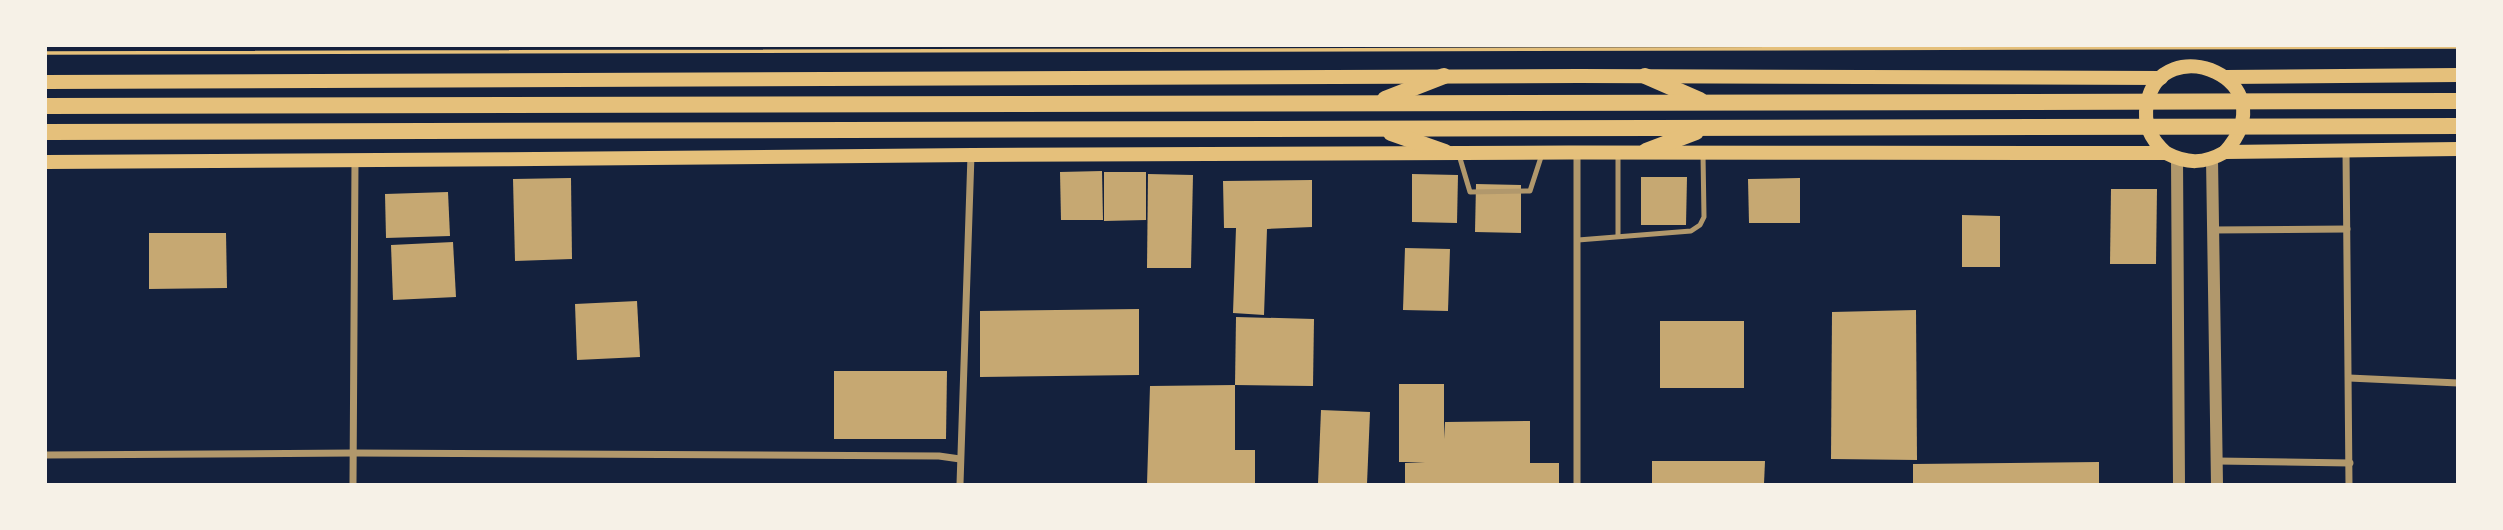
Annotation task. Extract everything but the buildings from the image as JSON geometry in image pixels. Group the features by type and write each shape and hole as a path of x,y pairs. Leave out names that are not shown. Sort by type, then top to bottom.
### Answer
{"main road":[{"path":"2171,156 2152,137 2148,128 2147,101 2161,78 2186,66 2214,69 2226,77 2242,101 2241,127 2235,141 2218,155"},
{"path":"2226,77 2458,75"},
{"path":"46,82 1444,76 2161,78"},
{"path":"1375,103 1444,76"},
{"path":"1645,76 1705,102"},
{"path":"46,106 2458,101"},
{"path":"46,132 2458,126"},
{"path":"1646,151 1704,128"},
{"path":"1378,129 1452,152"},
{"path":"46,162 1703,151 2171,156 2188,162 2218,155 2458,149"}],"street":[{"path":"2347,150 2349,485"},
{"path":"1577,152 1577,485"},
{"path":"960,485 971,155"},
{"path":"2217,485 2212,230 2218,155"},
{"path":"2171,156 2179,485"},
{"path":"353,485 355,162"},
{"path":"2212,230 2347,229"},
{"path":"2349,378 2458,383"},
{"path":"46,456 353,453 926,456 960,459"},
{"path":"2217,461 2350,463"}],"lane":[{"path":"1618,151 1618,236"},
{"path":"1578,240 1691,231 1700,225 1704,217 1703,151"},
{"path":"1452,152 1470,192 1530,191 1543,152"}],"path":[{"path":"46,53 2458,47"}]}
